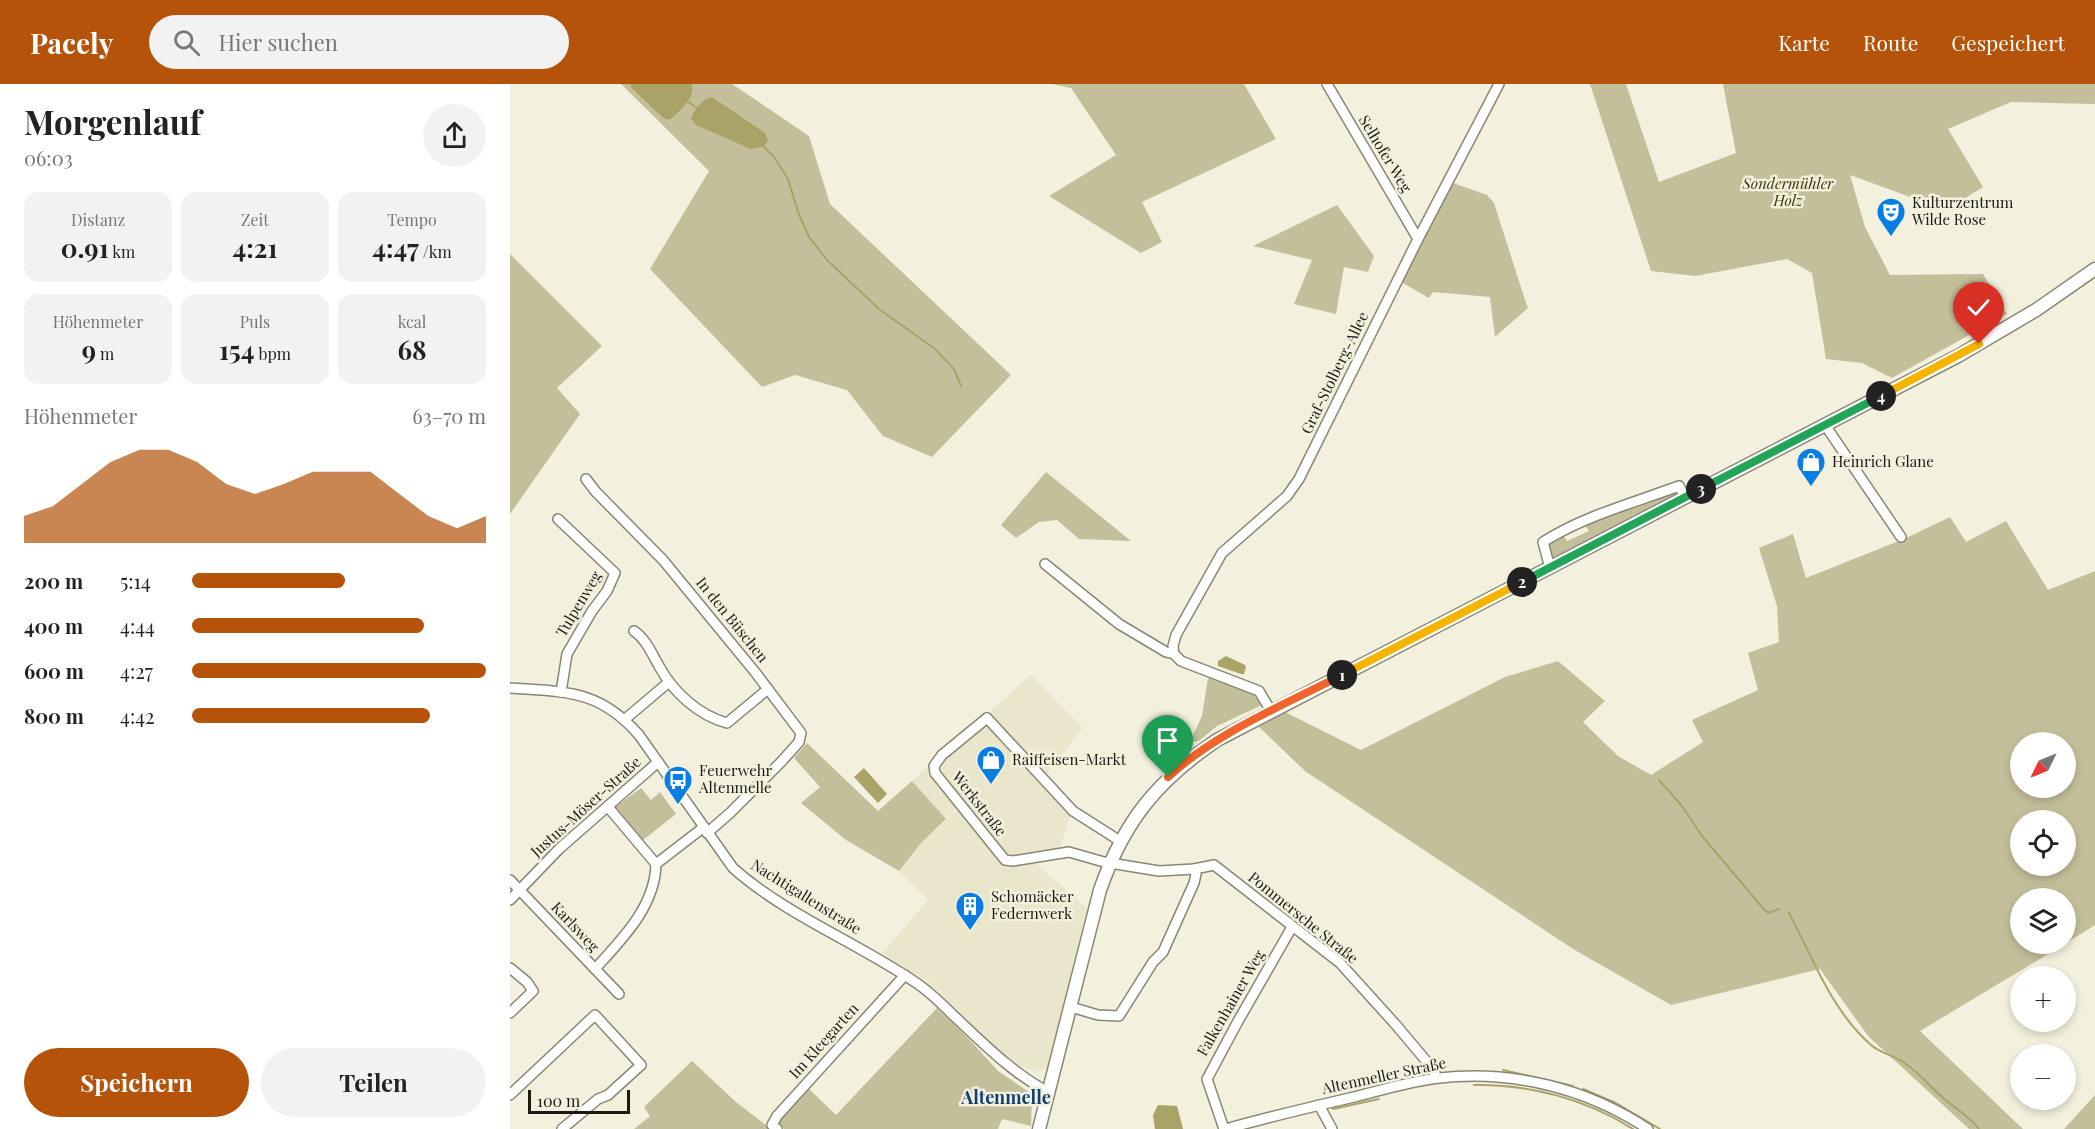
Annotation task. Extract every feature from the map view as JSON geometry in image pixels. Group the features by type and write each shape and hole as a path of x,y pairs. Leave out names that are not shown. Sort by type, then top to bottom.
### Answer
{"main road":[{"path":"1039,1129 1100,890 1110,863 1120,841 1155,791 1181,765 1216,740 1979,344 2036,310 2095,268"}],"street":[{"name":"Selhofer Weg","path":"1327,84 1418,239"},
{"name":"Graf-Stolberg-Allee","path":"1174,654 1173,646 1176,636 1222,553 1287,496 1299,479 1418,239 1499,84"},
{"path":"1825,424 1901,537"},
{"name":"In den Büschen","path":"586,479 663,560 801,733 799,742 747,797 706,830 656,864"},
{"path":"1550,568 1542,542 1555,535 1589,518 1679,486 1685,497"},
{"name":"Tulpenweg","path":"558,519 615,573 607,591 592,611 567,654 561,692"},
{"path":"1046,564 1119,624 1166,652 1174,654 1188,665 1246,684 1259,691 1272,711"},
{"path":"634,632 648,645 669,682 678,693 715,720 727,723 768,689"},
{"path":"624,720 669,682"},
{"name":"Nachtigallenstraße","path":"510,688 577,693 600,702 624,720 639,735 733,868 757,888 905,975 937,1000 1001,1061 1020,1076 1048,1092"},
{"name":"Werkstraße","path":"1005,860 935,773 934,766 942,755 987,718 1072,811 1120,841"},
{"name":"Justus-Möser-Straße","path":"510,900 559,849 658,762"},
{"path":"595,969 622,938 647,902 656,879 656,864 608,807"},
{"name":"Pommersche Straße","path":"1005,860 1013,861 1069,852 1110,863 1159,871 1194,869 1214,865 1340,963 1396,1024 1433,1069 1437,1078"},
{"path":"1071,1007 1098,1014 1119,1016 1153,962 1163,952 1194,883 1196,874 1194,869"},
{"name":"Karlsweg","path":"510,880 619,994"},
{"name":"Falkenhainer Weg","path":"1225,1129 1207,1080 1292,927"},
{"path":"510,968 527,982 533,991 510,1013"},
{"name":"Im Kleegarten","path":"777,1129 772,1125 777,1116 905,975"},
{"path":"510,1095 595,1015 641,1065 608,1095 598,1099 562,1129"},
{"name":"Altenmeller Straße","path":"1225,1129 1437,1078 1481,1075 1553,1085 1611,1107 1648,1129"},
{"path":"1319,1105 1332,1129"}],"shaded area":[{"path":"630,84 690,84 692,90 685,104 670,120 663,118 631,88"},
{"path":"712,97 765,133 768,140 764,146 751,149 696,125 691,118 702,102"},
{"path":"1226,656 1245,665 1244,674 1218,666 1218,661"},
{"name":"Schomäcker Federnwerk","path":"1031,675 1083,728 1047,774 1077,807 1070,817 1059,850 1002,858 1033,861 1087,908 1048,1067 1037,1072 1017,1065 927,981 882,953 928,900 899,871 921,843 958,809 958,807 946,819 912,781"},
{"path":"864,768 887,794 878,803 854,777"},
{"path":"1158,1105 1177,1106 1183,1129 1155,1129 1153,1115"}],"green space":[{"path":"621,84 630,84 631,88 663,118 692,86 690,84 732,84 809,136 830,204 1011,375 932,457 883,436 847,390 795,375 762,387 650,269 709,171"},
{"path":"1052,84 1244,84 1276,139 1142,202 1162,242 1141,253 1049,196 1116,155 1071,88"},
{"name":"Sondermühler Holz","path":"1590,84 1626,84 1659,182 1736,153 1723,84 2095,84 2095,104 2011,102 1948,129 1983,187 1946,210 1850,175 1865,227 1890,275 1983,274 2007,314 1892,378 1862,363 1826,359 1812,273 1787,259 1695,276 1651,271"},
{"path":"1453,183 1487,195 1494,203 1528,308 1495,337 1490,297 1433,292 1429,298 1401,282"},
{"path":"1337,205 1374,256 1368,272 1344,267 1336,314 1294,304 1312,260 1253,246"},
{"path":"510,254 602,346 557,388 580,414 510,514"},
{"path":"1046,472 1131,541 1079,539 1057,520 1039,522 1016,538 1001,525"},
{"path":"1673,492 1678,495 1676,498 1550,560 1547,551 1550,542 1563,535 1567,541 1589,531 1585,524"},
{"path":"1950,517 1966,542 2006,521 2048,590 2095,571 2095,925 2076,937 2076,888 2010,888 2010,954 2048,954 2028,966 2010,966 2010,977 1920,1031 2023,1129 1969,1129 1868,1036 1820,969 1671,1005 1573,949 1305,771 1259,727 1285,712 1361,750 1505,677 1558,661 1605,701 1583,722 1618,756 1651,775 1703,742 1692,720 1758,690 1748,653 1779,642 1777,606 1759,548 1793,534 1806,578 1904,539"},
{"path":"1208,678 1256,694 1262,705 1217,726 1199,741 1190,742 1202,716"},
{"path":"807,743 878,811 912,781 946,819 921,843 899,871 846,840 801,803 820,787 794,758"},
{"path":"641,788 651,800 660,792 676,814 643,840 614,808"},
{"path":"937,1008 998,1071 1032,1094 1031,1126 1002,1119 998,1129 784,1129 777,1120 807,1087 836,1115"},
{"path":"692,1061 736,1102 771,1129 634,1129 650,1116 644,1107"},
{"path":"2095,1095 2095,1129 2064,1129"}],"waterway":[{"path":"687,101 697,108"},
{"path":"762,145 774,157 788,179 798,212 809,237 828,261 879,309 935,349 954,369 961,386"},
{"path":"1659,780 1682,806 1702,836 1762,907 1768,913 1779,909"},
{"path":"1789,913 1824,983 1857,1031 1875,1048 1914,1070 1979,1129"},
{"path":"1503,1070 1573,1086"},
{"path":"1474,1085 1515,1087 1556,1095 1596,1109 1633,1129"},
{"path":"1583,1089 1616,1103 1660,1129"},
{"path":"1333,1109 1379,1099"}],"place":[{"name":"Kulturzentrum Wilde Rose","path":"1891,238"},
{"name":"Heinrich Glane","path":"1811,488"},
{"name":"Raiffeisen-Markt","path":"991,786"},
{"name":"Feuerwehr Altenmelle","path":"678,806"},
{"name":"Schomäcker Federnwerk","path":"970,932"}],"district":[{"name":"Altenmelle","path":"1006,1098"}],"route":[{"path":"1168,777 1216,740 1979,344"}]}
